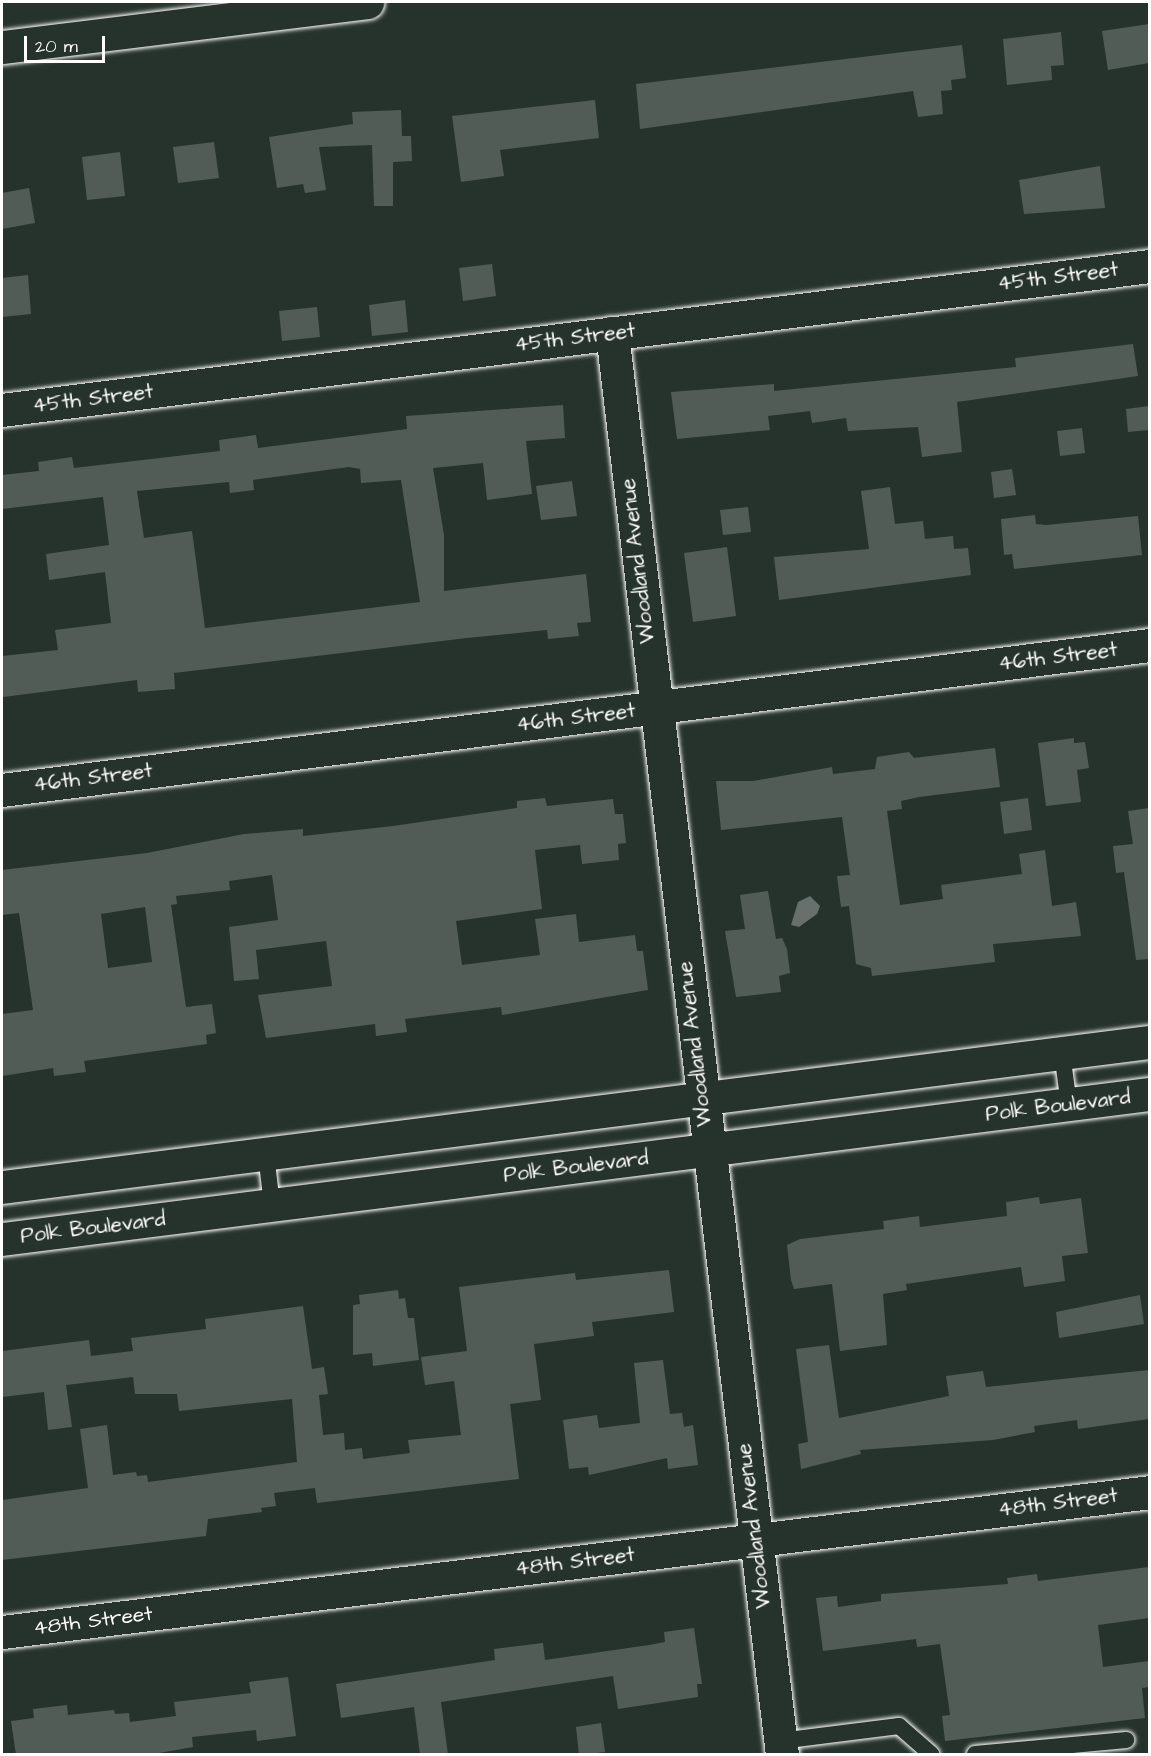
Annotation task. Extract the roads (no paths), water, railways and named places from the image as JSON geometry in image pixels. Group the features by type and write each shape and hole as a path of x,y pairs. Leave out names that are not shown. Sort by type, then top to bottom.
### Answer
{"street":[{"path":"2,47 367,2"},
{"name":"45th Street","path":"2,410 1149,266"},
{"name":"Woodland Avenue","path":"612,333 781,1748"},
{"name":"46th Street","path":"2,790 1149,645"},
{"path":"2,1187 1149,1042"},
{"name":"Polk Boulevard","path":"2,1239 1149,1094"},
{"name":"48th Street","path":"2,1632 1149,1491"}],"lane":[{"path":"1062,1053 1069,1105"},
{"path":"266,1154 272,1205"},
{"path":"781,1748 899,1726 931,1755"},
{"path":"975,1755 1126,1740"}]}
